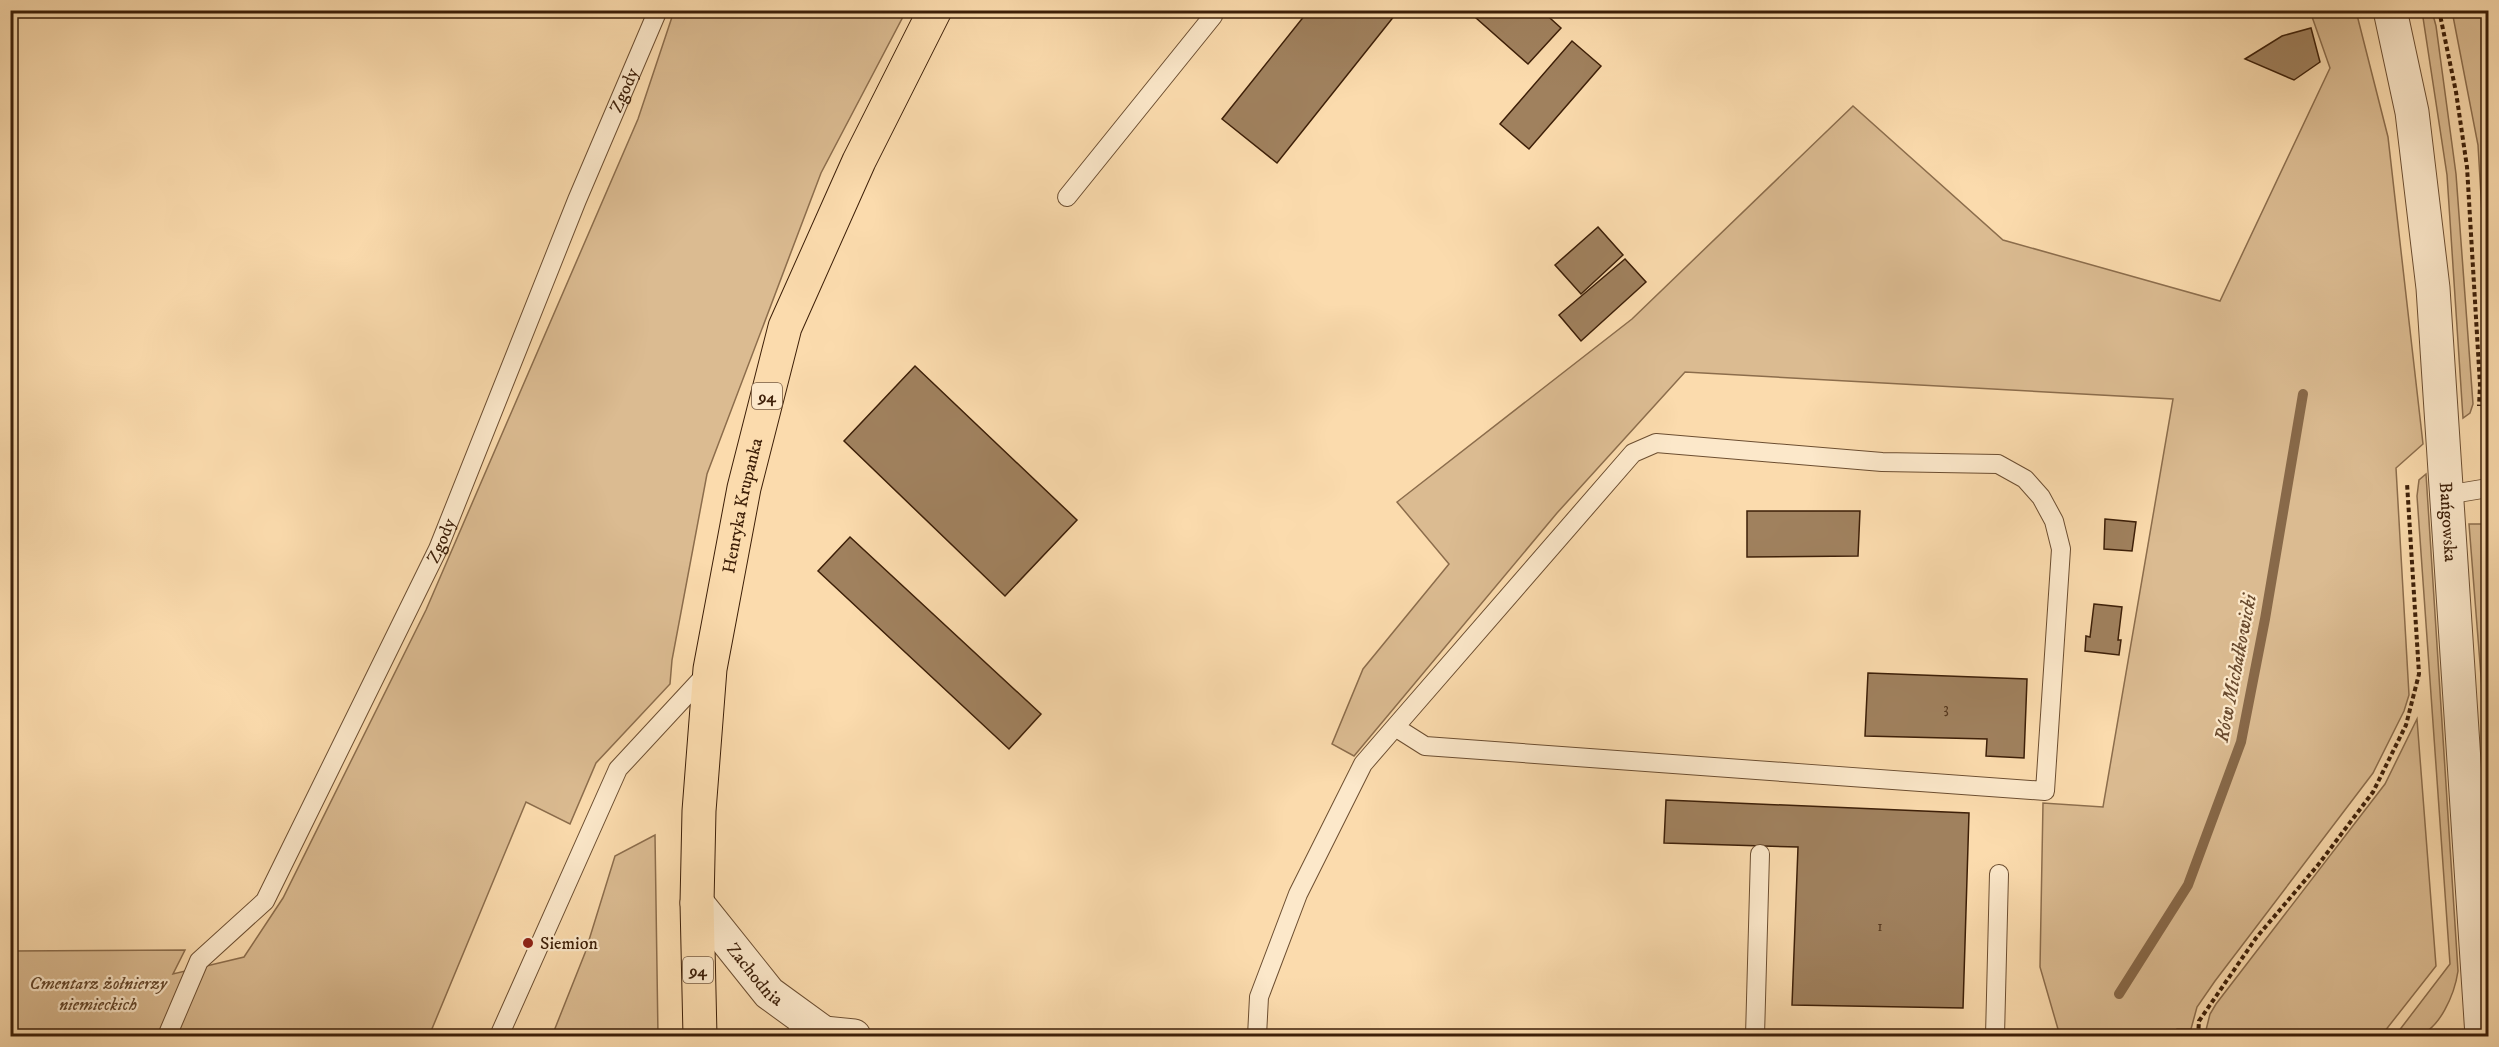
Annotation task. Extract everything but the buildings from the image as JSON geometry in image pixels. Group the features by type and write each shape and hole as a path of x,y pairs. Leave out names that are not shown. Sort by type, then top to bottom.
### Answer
{"main road":[{"name":"Henryka Krupanka","path":"700,1036 697,903 699,811 710,669 744,488 785,327 859,161 935,10"}],"street":[{"name":"Bańgowska","path":"2390,10 2412,112 2433,288 2481,1036"},
{"name":"Zachodnia","path":"697,903 769,993 824,1035"}],"lane":[{"name":"Zgody","path":"167,1036 199,961 265,901 438,549 577,200 658,10"},
{"path":"1067,197 1212,12"},
{"path":"1257,1036 1259,997 1298,894 1363,764 1395,727 1633,453 1656,443 1882,462 1998,464 2025,479 2041,497 2054,521 2061,549 2045,791 1425,746 1395,727"},
{"path":"2446,495 2488,488"},
{"path":"499,1036 618,769 710,669"},
{"path":"1755,1036 1760,854"},
{"path":"1995,1036 1999,874"}],"path":[{"path":"2439,10 2456,92 2466,167 2479,359"},
{"path":"2198,1036 2199,1021 2256,938 2318,865 2373,792 2406,725 2419,675"}],"green space":[{"name":"Cmentarz żołnierzy niemieckich","path":"674,11 906,11 821,173 707,474 672,660 670,684 596,763 570,824 526,802 429,1036 11,1036 10,951 185,950 173,974 244,957 283,898 426,610 638,119"},
{"path":"2310,11 2356,11 2388,137 2423,444 2396,468 2409,695 2404,711 2373,773 2215,981 2197,1007 2191,1029 2177,1029 2168,1036 2060,1036 2040,967 2043,803 2103,807 2173,399 1685,372 1557,513 1354,756 1332,744 1363,669 1449,564 1397,502 1632,319 1853,106 2003,240 2220,301 2330,68"},
{"path":"2422,11 2432,11 2436,26 2456,174 2473,404 2470,413 2463,418 2447,175"},
{"path":"2452,11 2488,11 2488,314 2478,145"},
{"path":"2426,474 2458,971 2450,1000 2439,1019 2424,1033 2403,1037 2395,1036 2450,964 2417,496 2419,480"},
{"path":"2469,524 2488,524 2488,765"},
{"path":"2417,719 2436,966 2381,1036 2206,1030 2210,1014 2216,1004 2385,784"},
{"path":"655,835 658,1036 552,1036 585,953 615,856"}],"waterway":[{"name":"Rów Michałkowicki","path":"2119,994 2188,885 2241,742 2265,619 2303,394"}],"place":[{"name":"Siemion","path":"528,943"}]}
